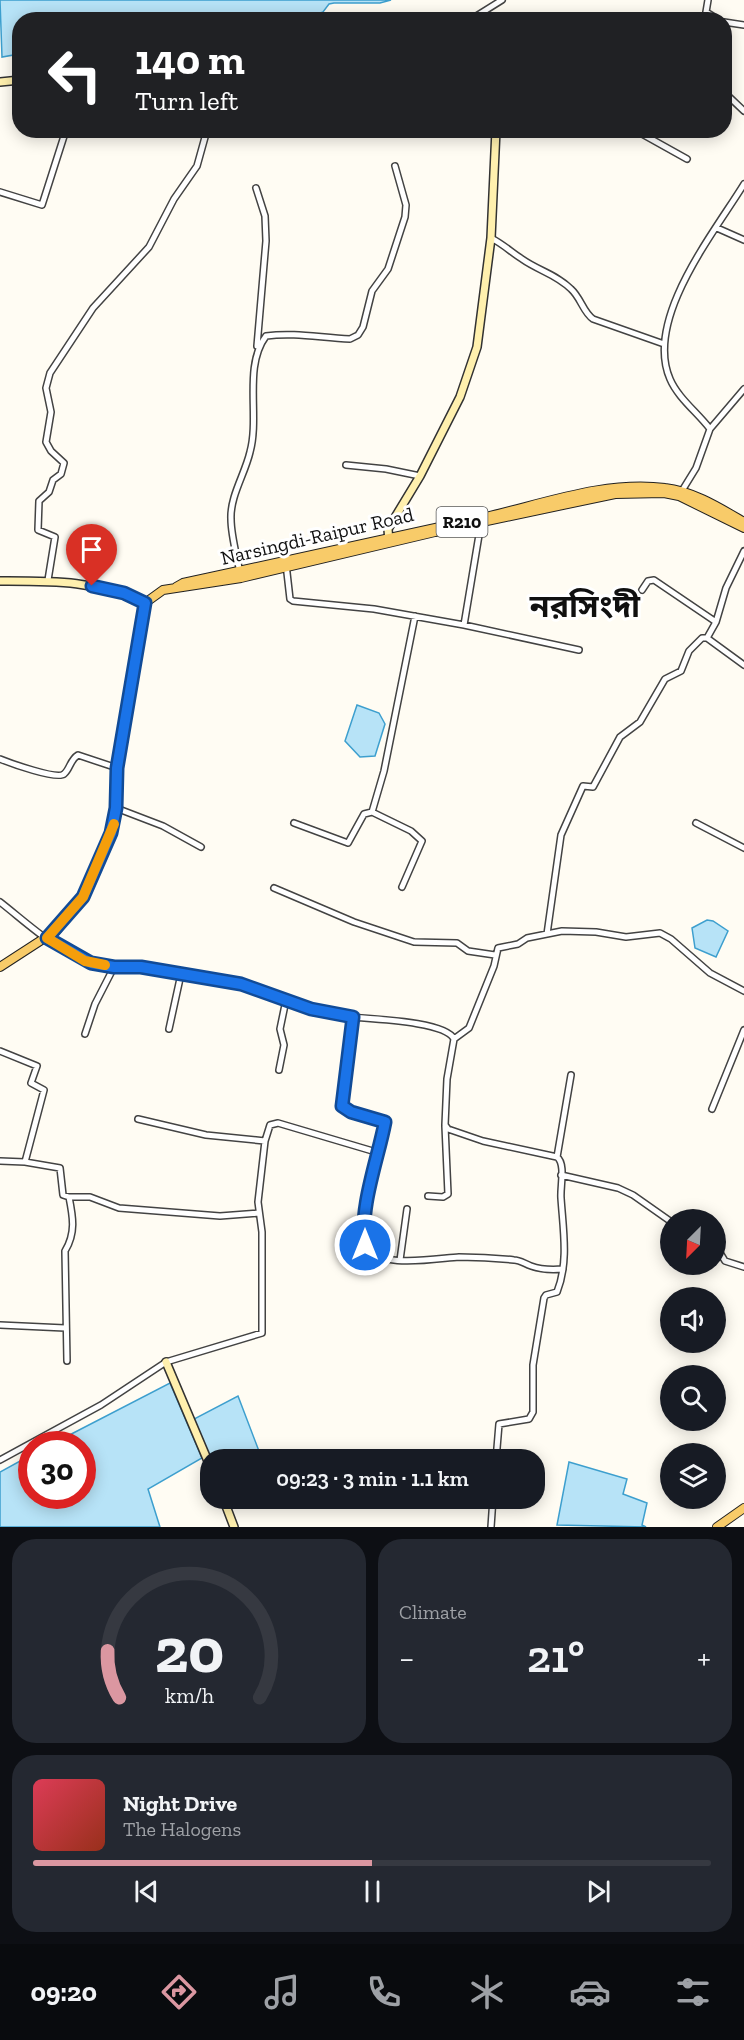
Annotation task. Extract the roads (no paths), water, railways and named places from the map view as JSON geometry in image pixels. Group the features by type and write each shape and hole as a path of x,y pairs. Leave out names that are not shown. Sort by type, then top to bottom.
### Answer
{"main road":[{"name":"Narsingdi-Raipur Road","path":"145,603 153,594 176,587 241,575 388,540 615,494 681,493 744,522"},
{"name":"Narsingdi-Raipur Road","path":"681,493 744,528"},
{"path":"0,967 47,938 83,897 109,841 116,808 117,768 145,603"},
{"path":"717,1527 742,1512"}],"street":[{"path":"483,12 502,0"},
{"path":"732,100 744,111"},
{"path":"0,192 42,205 62,138"},
{"path":"48,580 55,537 38,530 39,501 49,492 53,480 61,474 64,463 51,452 46,442 51,412 46,388 50,373 93,308 149,247 171,204 197,166 205,138"},
{"path":"388,540 394,515 420,476 470,373 477,347 491,238 496,138"},
{"path":"649,138 687,159"},
{"path":"257,348 266,336 350,339 358,335 363,327 372,291 388,269 405,217 406,205 395,166"},
{"path":"710,429 674,387 666,369 664,344 676,300 688,274 744,184"},
{"path":"241,575 231,508 250,452 255,422 257,348 266,241 265,216 256,188"},
{"path":"717,228 744,240"},
{"path":"491,238 509,248 522,260 557,277 573,291 587,315 593,319 664,344"},
{"path":"681,493 696,468 710,429 744,389"},
{"path":"346,465 386,468 420,476"},
{"path":"464,625 479,522"},
{"path":"707,638 716,622 726,588 744,551"},
{"path":"286,565 290,599 293,601 415,616 579,650"},
{"path":"0,581 48,580 124,593 145,603"},
{"path":"642,590 648,581 654,580 716,622"},
{"path":"372,812 384,771 415,616"},
{"path":"547,934 561,835 577,793 583,786 593,788 620,736 640,722 666,679 681,670 689,651 702,638 707,638 744,665"},
{"path":"0,759 23,768 58,776 66,772 78,755 117,768"},
{"path":"116,808 163,826 201,847"},
{"path":"294,823 348,843 364,814 372,812 411,831 422,841 402,887"},
{"path":"696,823 744,848"},
{"path":"274,888 354,922 414,942 457,943 468,951 495,955"},
{"path":"0,902 47,938 85,961 114,967 129,965 241,984 326,1013 442,1030 454,1039"},
{"path":"428,1196 448,1194 445,1125 447,1079 454,1039 469,1028 494,966 498,948 547,934 596,932 626,937 660,933 671,939 710,973 744,991"},
{"path":"85,1034 95,1004 114,967"},
{"path":"169,1029 181,974"},
{"path":"279,1070 284,1045 280,1029 286,1000"},
{"path":"353,1017 342,1106 351,1112 385,1122 376,1152 365,1216 365,1245 378,1256 400,1260 459,1257 517,1260 547,1270 563,1269"},
{"path":"712,1109 744,1030"},
{"path":"0,1051 37,1066 31,1083 44,1090 25,1161"},
{"path":"497,1449 499,1424 531,1417 533,1365 544,1298 546,1294 557,1292 563,1269 565,1226 560,1160 557,1157 571,1075"},
{"path":"138,1119 206,1135 265,1141"},
{"path":"0,1460 101,1405 166,1362 262,1333 262,1233 258,1202 265,1141 270,1125 278,1123 376,1152"},
{"path":"445,1125 451,1131 472,1138 557,1157"},
{"path":"0,1161 25,1161 60,1168 63,1195 90,1197 119,1208 220,1216 259,1213"},
{"path":"561,1175 618,1188 633,1195 660,1214"},
{"path":"67,1361 65,1251 71,1240 73,1227 69,1197"},
{"path":"400,1260 407,1209"},
{"path":"726,1261 744,1267"},
{"path":"0,1326 65,1328"},
{"path":"166,1362 203,1449"},
{"path":"227,1509 234,1527"},
{"path":"490,1527 492,1509"}],"water":[{"path":"0,0 391,0 380,3 334,3 329,4 323,12 12,12 12,55 2,57"},
{"path":"357,705 379,713 385,724 375,756 360,757 345,741"},
{"path":"707,920 713,921 728,931 716,957 695,948 692,928"},
{"path":"170,1383 200,1453 200,1459 148,1489 160,1527 0,1527 0,1472 18,1462 18,1509 96,1509 96,1431 77,1431"},
{"path":"238,1396 258,1449 206,1449 194,1419"},
{"path":"569,1462 627,1479 623,1494 647,1503 642,1525 646,1527 557,1525"}],"district":[{"name":"নরসিংদী","path":"585,606"}]}
